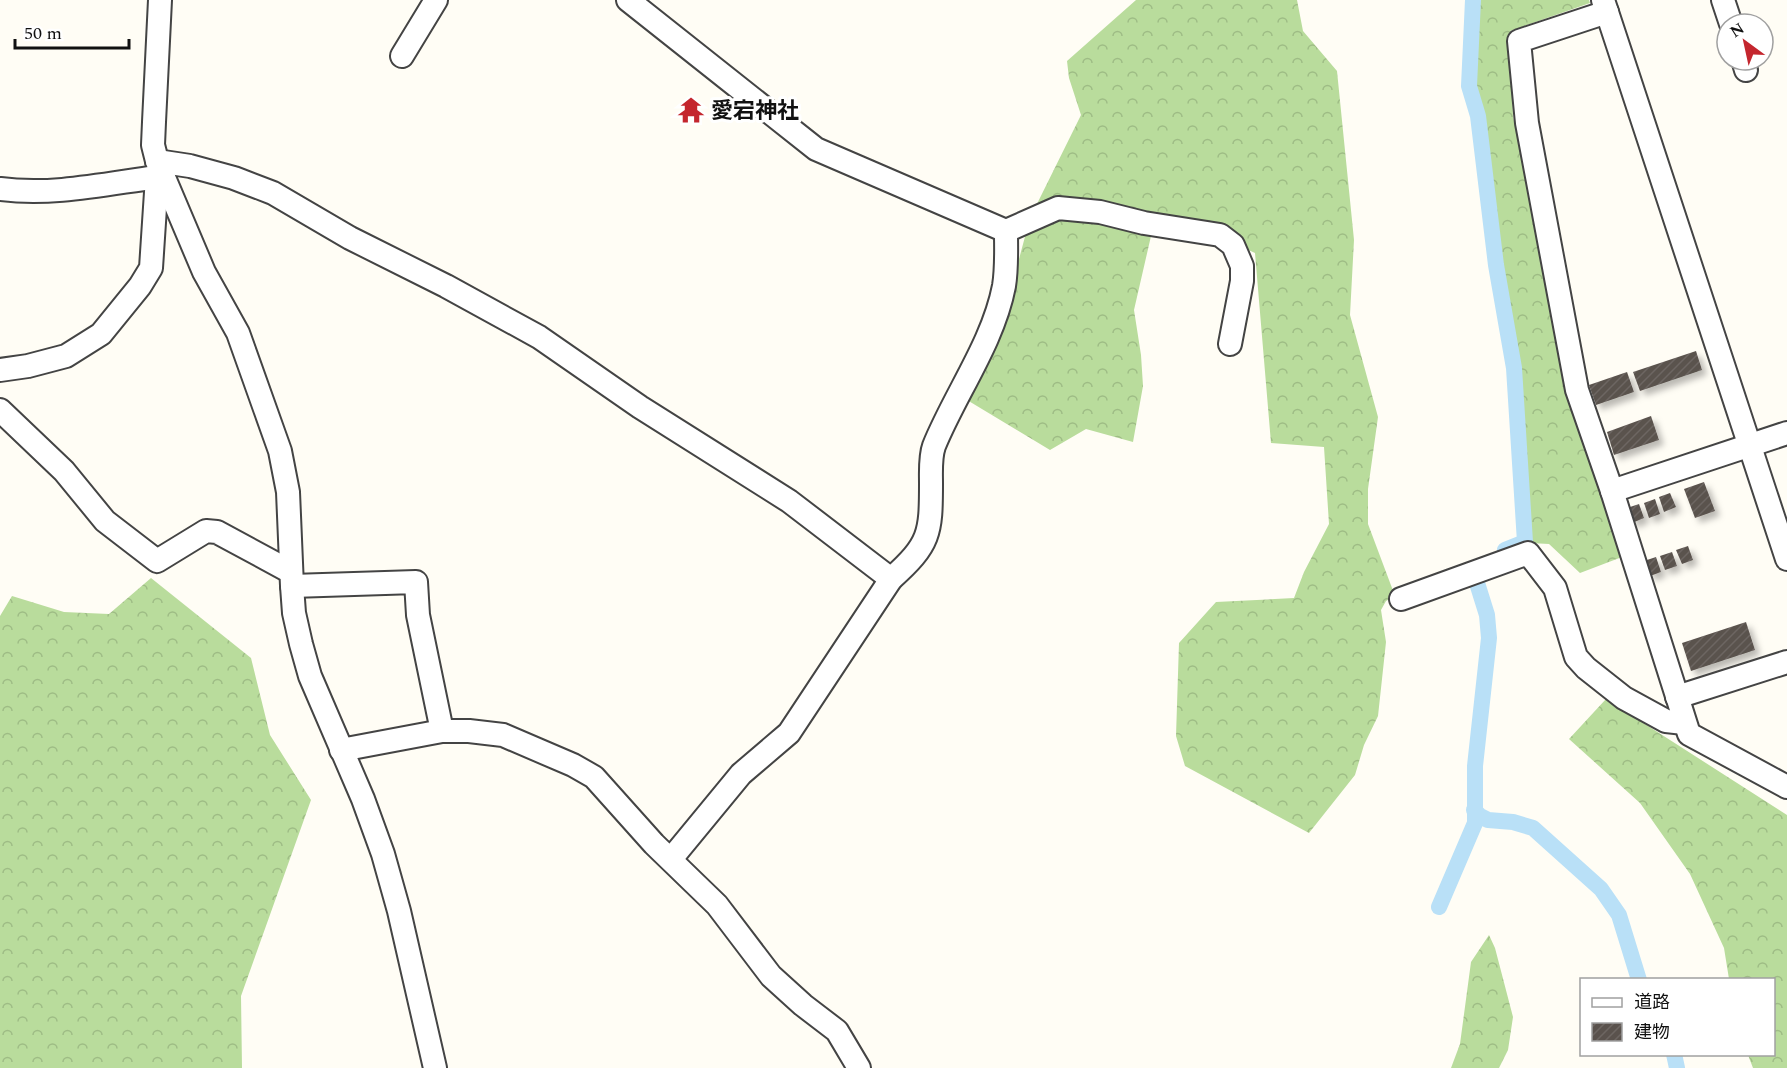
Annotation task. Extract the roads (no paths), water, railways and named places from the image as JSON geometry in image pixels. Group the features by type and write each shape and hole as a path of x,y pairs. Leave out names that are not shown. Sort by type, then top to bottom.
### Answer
{"street":[{"path":"159,0 153,145 159,171 204,272 238,333 280,451 288,492 294,613 310,676 363,799 393,888 435,1068"},
{"path":"402,56 436,0"},
{"path":"627,0 816,149 1006,231 1058,208 1100,212 1144,224 1220,235 1233,245 1242,266 1242,281 1230,344"},
{"path":"1787,559 1605,6 1519,41 1527,123 1577,390 1612,491 1684,723 1689,734 1787,787"},
{"path":"0,189 21,192 58,190 190,166 273,193 350,238 446,286 539,337 640,407 789,501 891,579"},
{"path":"0,370 28,366 66,356 101,334 140,286 151,268 159,171"},
{"path":"671,859 741,774 789,733 891,579 917,554 924,543 929,532 933,448 968,380 991,327 1005,278 1006,231"},
{"path":"0,410 64,471 105,521 157,561 206,531 217,532 291,579 416,582 418,615 442,731"},
{"path":"1612,491 1787,433"},
{"path":"1401,599 1528,553 1555,588 1576,657 1586,668 1624,698 1666,721 1684,723"},
{"path":"1677,697 1787,662"},
{"path":"341,750 442,731 469,731 503,735 573,765 594,777 654,844 717,905 771,976 837,1031 859,1068"}],"waterway":[{"path":"1473,0 1469,86 1478,116 1496,265 1514,368 1525,542 1505,550"},
{"path":"1439,907 1475,823 1475,766 1489,638 1487,615 1477,583"},
{"path":"1474,810 1488,820 1513,822 1533,828 1601,889 1619,915 1638,978"},
{"path":"1674,1056 1677,1068"}],"place":[{"name":"愛宕神社","path":"691,110"}]}
